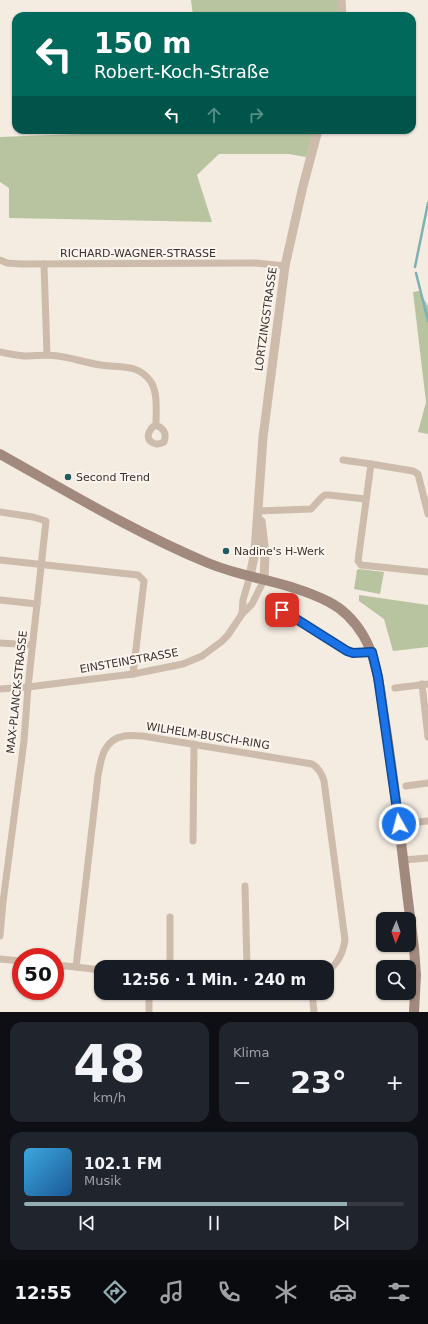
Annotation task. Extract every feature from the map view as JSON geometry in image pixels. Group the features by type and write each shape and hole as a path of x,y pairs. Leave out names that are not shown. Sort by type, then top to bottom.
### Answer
{"main road":[{"path":"0,454 178,550 210,564 306,592 339,608 355,623 372,652 378,677 399,824 414,948 416,975 414,1012"}],"street":[{"path":"341,0 342,12"},
{"name":"LORTZINGSTRASSE","path":"250,576 255,552 262,443 281,265 317,134"},
{"name":"RICHARD-WAGNER-STRASSE","path":"0,260 7,263 21,264 256,263 281,265"},
{"path":"44,264 49,358"},
{"path":"0,352 49,358 58,356 102,365 125,367 138,371 146,376 151,382 154,390 156,424"},
{"path":"343,460 413,470 418,474 428,514"},
{"path":"371,464 358,561 361,565 428,572"},
{"path":"258,513 311,509 325,495 366,500"},
{"name":"MAX-PLANCK-STRASSE","path":"0,512 33,517 46,521 32,646 24,741 2,902 0,936"},
{"name":"LORTZINGSTRASSE","path":"258,513 261,522 265,554 264,580"},
{"path":"0,560 42,563 138,575 144,581 133,674"},
{"name":"EINSTEINSTRASSE","path":"242,614 243,600 250,576"},
{"name":"EINSTEINSTRASSE","path":"0,689 133,674 183,664 202,656 222,642 242,614 252,604 264,580"},
{"path":"0,600 37,604"},
{"path":"282,610 347,651 353,653 372,652"},
{"path":"0,643 32,646"},
{"path":"395,688 425,684 428,737"},
{"name":"WILHELM-BUSCH-RING","path":"76,967 98,776 106,746 115,739 124,736 143,736 312,764 316,766 324,781 345,940 343,951 338,961 334,965"},
{"path":"193,841 194,744"},
{"path":"406,786 428,783"},
{"path":"399,824 428,821"},
{"path":"403,860 428,858"},
{"path":"245,886 247,960"},
{"path":"170,917 170,960"},
{"path":"0,960 12,961"},
{"path":"64,966 94,969"},
{"path":"149,1000 149,1012"},
{"path":"313,1000 314,1012"}],"green space":[{"path":"191,0 337,0 338,12 192,12"},
{"path":"77,134 313,134 306,157 289,154 219,154 197,175 212,222 9,218 9,188 0,182 0,137"},
{"path":"419,291 428,306 428,434 418,432 426,402 413,292"},
{"path":"357,570 384,572 380,594 354,589"},
{"path":"359,595 428,605 428,647 393,651 384,619 359,601"}],"waterway":[{"path":"415,267 428,203"},
{"path":"416,273 428,321"}],"place":[{"name":"Second Trend","path":"68,477"},
{"name":"Nadine's H-Werk","path":"226,551"}],"route":[{"path":"282,610 347,651 353,653 372,652 378,677 399,824"}]}
